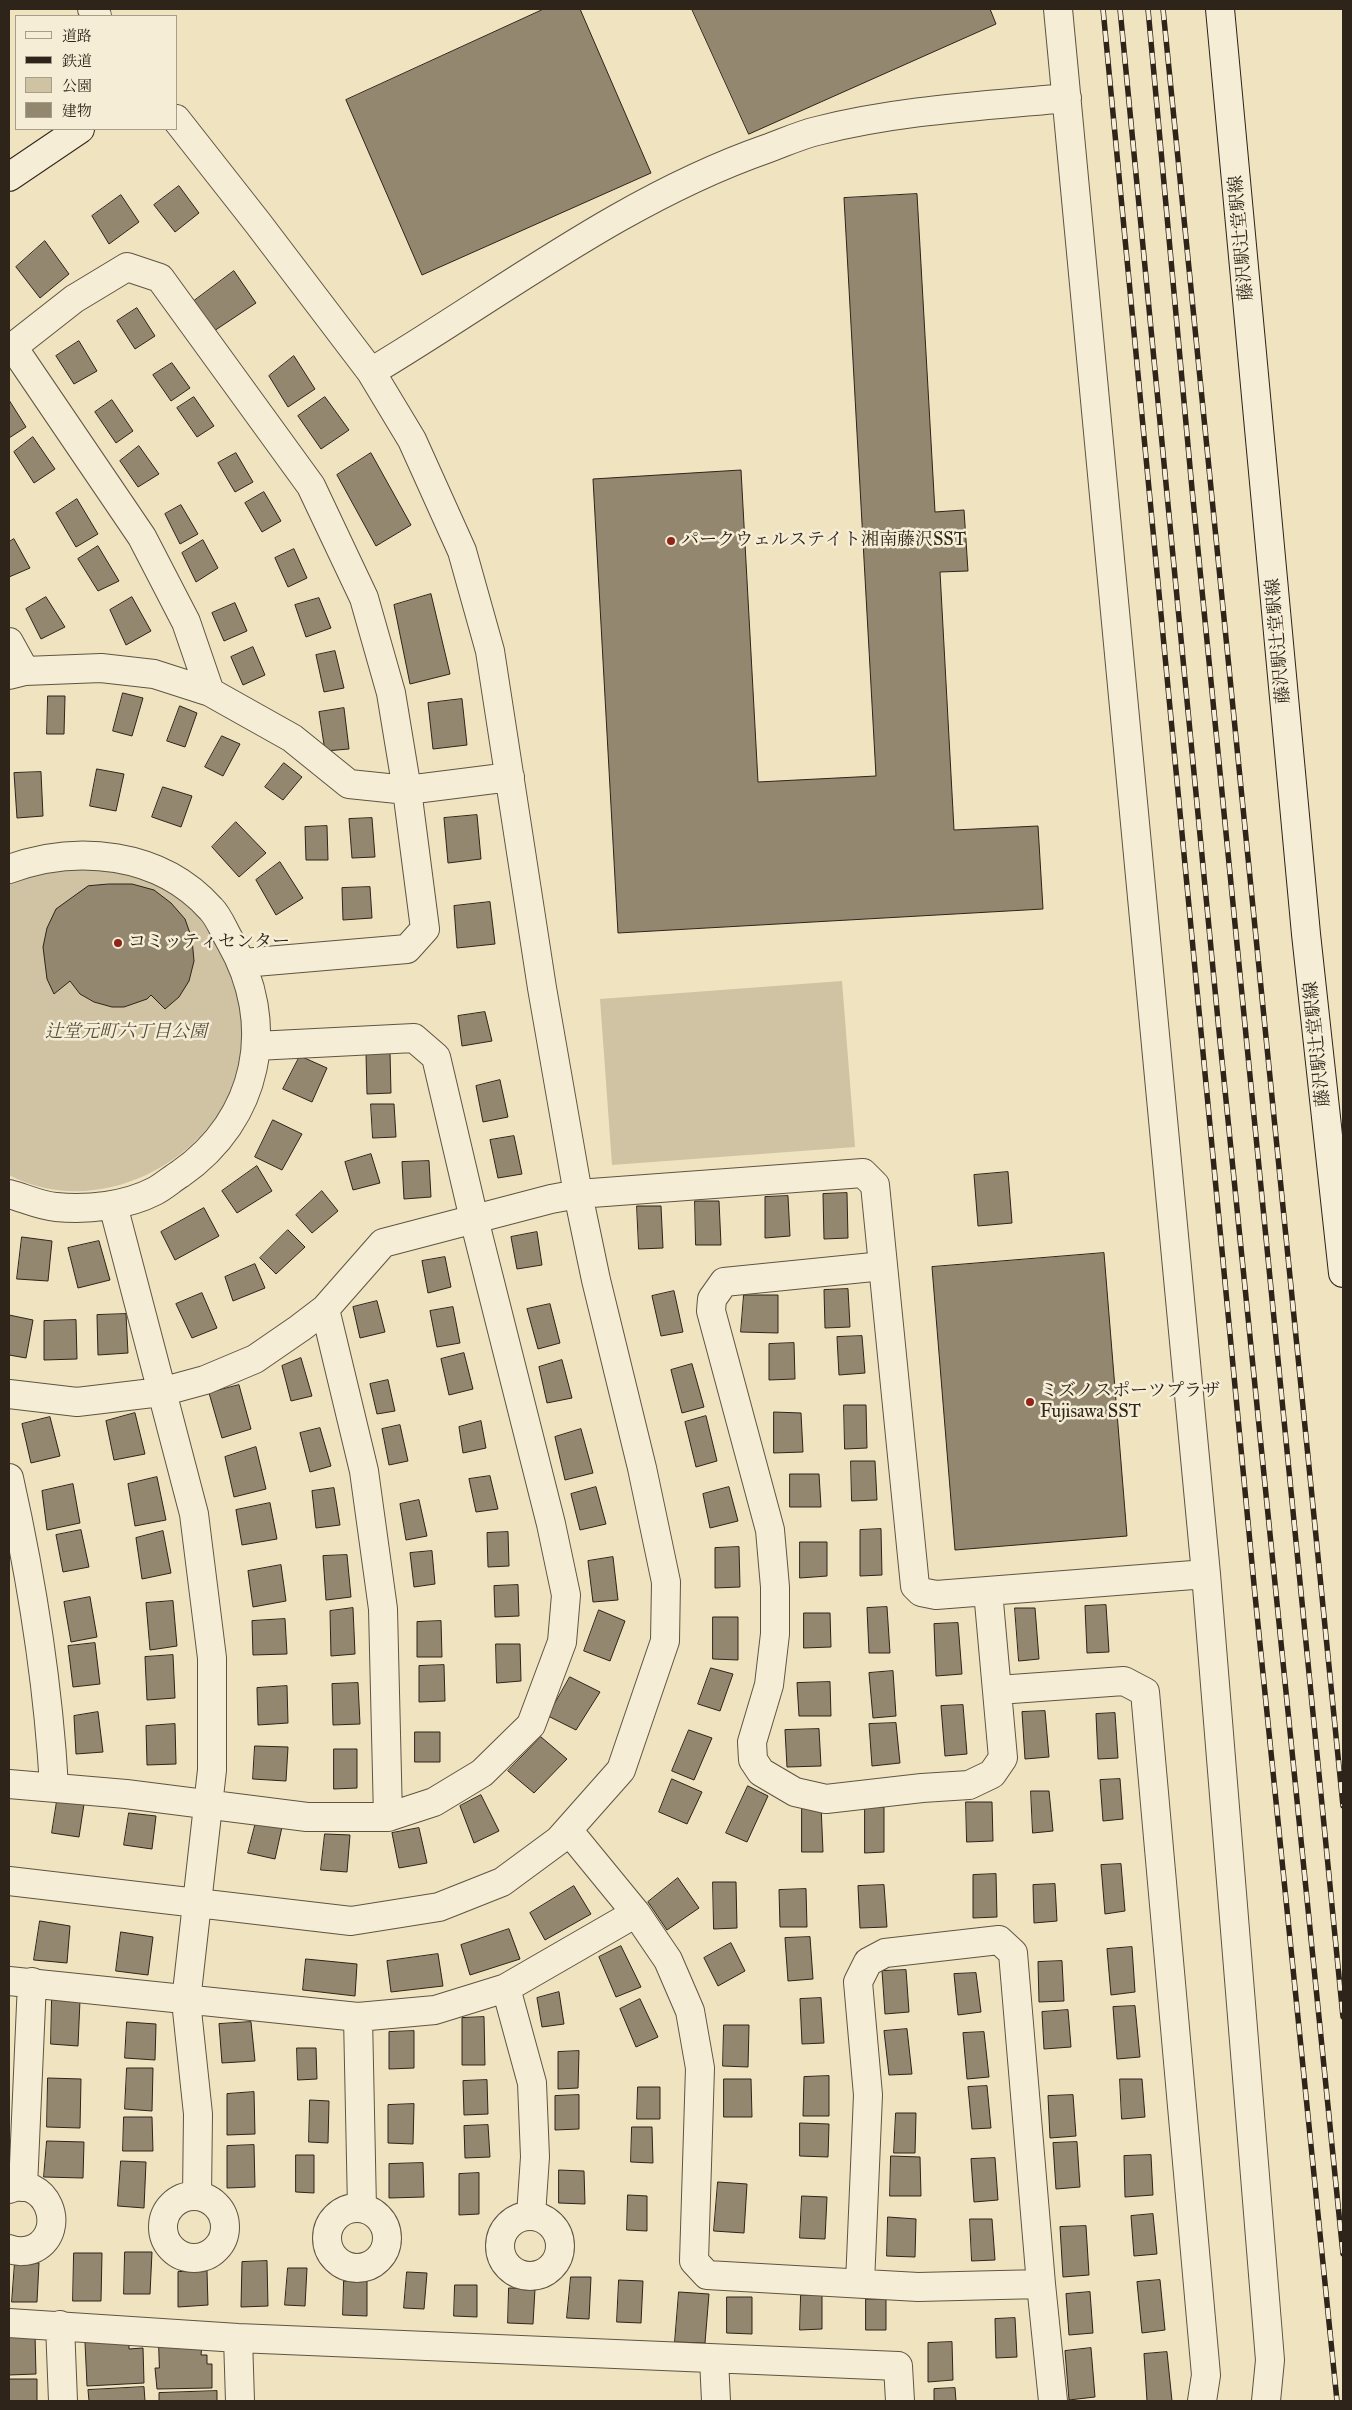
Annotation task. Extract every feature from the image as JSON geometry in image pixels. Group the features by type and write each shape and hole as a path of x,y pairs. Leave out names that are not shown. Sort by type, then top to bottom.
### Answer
{"street":[{"path":"1058,9 1206,1574 1270,2360 1266,2401"},
{"name":"藤沢駅辻堂駅線","path":"1220,9 1305,924 1343,1273"},
{"path":"371,372 565,250 654,198 734,160 815,131 890,116 970,106 1067,98"},
{"path":"9,1881 351,1921 439,1906 502,1882 559,1840 621,1770 665,1641 664,1573 642,1468 596,1280 578,1194 542,988 490,651 462,551 412,440 371,372 178,122"},
{"path":"9,177 79,130"},
{"path":"210,692 186,622 142,537 11,349 74,299 127,268 160,278 311,486 364,598 391,693 407,790 426,929 407,949 243,963"},
{"path":"9,642 17,673 101,668 154,674 210,692 292,738 349,784 407,790 510,777"},
{"path":"9,869 30,861 70,854 130,859 178,882 211,909 243,963 255,1013 256,1046 254,1067 243,1103 218,1141 192,1166 155,1191 113,1206 55,1207 9,1194"},
{"path":"9,1784 54,1786 307,1817 388,1817 434,1802 482,1773 531,1725 562,1642 566,1595 436,1057 414,1038 256,1046"},
{"path":"9,1394 77,1402 161,1392 205,1380 255,1360 325,1309 383,1243 474,1219 578,1194 863,1172 875,1185 915,1586 928,1595 1206,1574"},
{"path":"113,1206 194,1514 212,1658 212,1770 186,2001 198,2114 198,2196"},
{"path":"883,1266 724,1282 712,1299 711,1311 770,1530 775,1588 775,1634 769,1685 752,1742 753,1760 761,1772 795,1792 826,1799 922,1788 969,1785 992,1774 1003,1758 988,1591"},
{"path":"325,1309 364,1471 383,1609 388,1817"},
{"path":"9,1478 40,1629 50,1714 54,1786"},
{"path":"998,1690 1124,1681 1145,1692 1206,2375 1202,2401"},
{"path":"568,1830 636,1913 668,1960 690,2012 700,2068 694,2261 707,2275 943,2287 1041,2284"},
{"path":"9,2249 21,2252 32,2249 45,2240 52,2226 51,2209 42,2196 33,2190 16,2188 20,1981 186,2001 358,2017 435,2010 506,1988 636,1913"},
{"path":"860,2283 868,2095 858,1982 868,1962 885,1953 999,1940 1013,1952 1041,2284 1053,2401"},
{"path":"506,1988 532,2084 535,2157 531,2215"},
{"path":"358,2017 362,2208"},
{"path":"9,2323 238,2338 898,2366 900,2401"},
{"path":"60,2325 63,2401"},
{"path":"238,2338 240,2401"},
{"path":"714,2359 716,2401"}],"green space":[{"name":"辻堂元町六丁目公園","path":"100,865 138,876 166,888 194,911 211,932 225,956 235,982 241,1009 243,1037 241,1064 233,1090 217,1117 186,1150 164,1166 140,1178 114,1186 88,1191 61,1190 35,1185 9,1175 9,881 23,875"},
{"path":"842,981 855,1147 612,1165 600,999"}],"building":[{"path":"544,9 580,9 651,173 422,275 346,100"},
{"path":"692,9 990,9 996,24 749,134"},
{"path":"179,186 199,213 175,232 154,205"},
{"name":"パークウェルステイト湘南藤沢SST","path":"917,194 935,512 964,510 968,571 940,572 954,830 1038,826 1043,909 618,933 593,479 741,470 758,782 876,776 844,198"},
{"path":"121,195 139,222 109,244 92,216"},
{"path":"45,241 69,274 40,298 16,267"},
{"path":"234,271 256,303 214,331 194,301"},
{"path":"137,308 155,336 135,349 117,321"},
{"path":"79,341 97,371 74,384 56,356"},
{"path":"294,356 315,389 288,407 269,376"},
{"path":"172,363 190,388 171,401 153,375"},
{"path":"194,397 214,426 197,437 177,408"},
{"path":"325,397 349,430 321,449 298,416"},
{"path":"9,400 26,427 9,438"},
{"path":"112,400 133,431 116,443 95,412"},
{"path":"33,437 55,469 34,483 14,452"},
{"path":"139,446 159,474 138,487 120,461"},
{"path":"236,453 253,482 235,492 218,463"},
{"path":"371,453 411,525 376,546 337,475"},
{"path":"264,492 281,521 262,532 245,503"},
{"path":"77,499 98,534 76,547 56,513"},
{"path":"181,505 198,534 180,544 165,514"},
{"path":"14,539 30,568 9,577 9,542"},
{"path":"203,540 218,568 196,582 182,553"},
{"path":"98,546 119,581 98,591 78,559"},
{"path":"294,549 307,578 288,587 275,558"},
{"path":"431,594 450,674 410,684 394,605"},
{"path":"46,597 65,627 41,639 26,609"},
{"path":"132,597 151,631 126,645 110,610"},
{"path":"319,598 331,628 306,637 295,605"},
{"path":"235,603 247,631 224,641 212,613"},
{"path":"253,647 265,675 243,685 231,657"},
{"path":"335,651 344,688 324,692 316,655"},
{"path":"123,693 143,698 132,736 113,731"},
{"path":"48,696 65,696 64,734 47,734"},
{"path":"462,699 467,745 433,749 428,703"},
{"path":"180,706 197,713 185,747 167,741"},
{"path":"344,708 349,749 325,751 319,712"},
{"path":"222,736 240,744 223,776 205,767"},
{"path":"284,763 302,777 283,800 265,787"},
{"path":"97,769 124,774 116,811 90,806"},
{"path":"41,772 43,816 17,818 14,773"},
{"path":"163,787 192,796 181,827 152,817"},
{"path":"477,815 481,859 448,863 444,818"},
{"path":"372,818 375,857 352,858 349,819"},
{"path":"236,822 266,853 239,877 212,847"},
{"path":"327,826 328,860 306,860 305,827"},
{"path":"280,862 303,898 276,915 256,880"},
{"name":"コミッティセンター","path":"132,884 154,890 171,903 185,919 192,939 194,961 189,981 179,997 165,1009 151,995 147,999 124,1007 112,1007 94,1002 80,994 70,981 54,994 47,979 43,947 47,928 56,909 88,886"},
{"path":"370,887 372,918 343,920 342,888"},
{"path":"490,902 495,944 457,948 454,906"},
{"path":"485,1012 492,1041 462,1046 458,1016"},
{"path":"390,1052 391,1093 367,1094 366,1053"},
{"path":"300,1056 327,1068 312,1102 283,1089"},
{"path":"500,1080 508,1117 483,1122 476,1086"},
{"path":"371,1104 394,1104 396,1137 373,1138"},
{"path":"273,1120 302,1134 282,1170 255,1157"},
{"path":"514,1136 522,1174 498,1178 490,1140"},
{"path":"371,1154 380,1183 353,1190 345,1162"},
{"path":"429,1161 431,1197 404,1199 402,1162"},
{"path":"257,1166 272,1191 237,1213 222,1191"},
{"path":"1008,1172 1012,1223 978,1226 974,1175"},
{"path":"322,1191 338,1211 312,1233 296,1215"},
{"path":"847,1193 848,1238 824,1239 823,1194"},
{"path":"788,1196 790,1236 765,1238 765,1197"},
{"path":"695,1201 719,1201 721,1245 696,1245"},
{"path":"637,1206 661,1206 663,1248 639,1249"},
{"path":"204,1208 219,1236 175,1260 161,1232"},
{"path":"288,1230 305,1247 276,1274 260,1258"},
{"path":"537,1232 542,1265 517,1269 511,1237"},
{"path":"22,1237 52,1241 48,1281 17,1279"},
{"path":"99,1241 110,1280 78,1288 68,1248"},
{"name":"ミズノスポーツプラザ Fujisawa SST","path":"1104,1253 1127,1536 955,1550 932,1267"},
{"path":"445,1257 451,1287 428,1293 422,1261"},
{"path":"255,1264 265,1288 233,1301 225,1277"},
{"path":"848,1289 850,1327 825,1328 824,1290"},
{"path":"674,1291 683,1332 661,1336 652,1296"},
{"path":"202,1293 217,1328 192,1338 176,1304"},
{"path":"744,1295 778,1295 778,1333 741,1332"},
{"path":"377,1301 385,1332 360,1338 353,1307"},
{"path":"550,1304 560,1343 538,1349 527,1309"},
{"path":"453,1307 460,1343 437,1347 430,1311"},
{"path":"126,1314 128,1353 98,1355 97,1315"},
{"path":"9,1315 33,1320 26,1358 9,1355"},
{"path":"76,1320 77,1359 44,1360 44,1321"},
{"path":"862,1336 865,1373 839,1375 837,1337"},
{"path":"794,1343 795,1379 769,1380 769,1344"},
{"path":"464,1353 473,1389 449,1395 441,1359"},
{"path":"301,1358 312,1396 291,1401 282,1366"},
{"path":"562,1360 572,1398 547,1403 539,1367"},
{"path":"692,1364 704,1407 682,1413 671,1370"},
{"path":"388,1380 395,1411 377,1414 370,1384"},
{"path":"239,1385 251,1429 222,1438 209,1393"},
{"path":"844,1405 866,1405 867,1448 845,1449"},
{"path":"774,1412 801,1413 803,1452 774,1453"},
{"path":"135,1413 145,1454 114,1460 106,1421"},
{"path":"706,1416 717,1461 696,1467 685,1422"},
{"path":"50,1417 60,1456 31,1463 22,1424"},
{"path":"481,1421 486,1448 463,1453 459,1427"},
{"path":"400,1425 408,1461 389,1465 382,1429"},
{"path":"320,1428 331,1466 310,1472 300,1433"},
{"path":"581,1429 593,1473 565,1480 555,1437"},
{"path":"256,1447 266,1489 234,1497 225,1457"},
{"path":"851,1461 875,1461 877,1500 852,1501"},
{"path":"790,1474 819,1474 821,1507 790,1507"},
{"path":"490,1476 498,1509 476,1512 469,1479"},
{"path":"157,1477 166,1520 135,1526 128,1484"},
{"path":"73,1484 80,1523 47,1530 42,1491"},
{"path":"596,1487 606,1524 580,1530 571,1494"},
{"path":"729,1487 738,1521 710,1528 703,1494"},
{"path":"334,1488 340,1525 316,1528 312,1491"},
{"path":"419,1500 427,1536 406,1540 400,1504"},
{"path":"270,1503 277,1539 242,1545 236,1510"},
{"path":"881,1529 882,1575 860,1576 860,1530"},
{"path":"81,1530 89,1567 63,1572 56,1535"},
{"path":"163,1531 171,1573 142,1579 136,1538"},
{"path":"508,1532 509,1566 488,1567 487,1533"},
{"path":"800,1542 827,1542 827,1576 800,1578"},
{"path":"739,1547 740,1587 715,1588 715,1548"},
{"path":"432,1551 435,1584 414,1587 410,1553"},
{"path":"347,1555 351,1597 326,1600 323,1556"},
{"path":"613,1557 618,1600 593,1602 588,1561"},
{"path":"281,1565 286,1601 253,1607 248,1571"},
{"path":"518,1585 519,1616 495,1617 494,1586"},
{"path":"90,1597 97,1637 71,1642 64,1602"},
{"path":"173,1601 177,1646 150,1650 146,1603"},
{"path":"1106,1605 1109,1652 1087,1653 1085,1606"},
{"path":"887,1607 890,1653 869,1653 867,1608"},
{"path":"353,1608 355,1654 331,1656 330,1611"},
{"path":"1015,1608 1035,1608 1039,1659 1019,1661"},
{"path":"599,1610 625,1621 610,1661 584,1651"},
{"path":"804,1613 830,1613 831,1647 804,1648"},
{"path":"713,1617 738,1617 738,1660 713,1659"},
{"path":"285,1619 287,1654 253,1655 252,1621"},
{"path":"441,1621 442,1657 417,1657 417,1622"},
{"path":"958,1623 962,1674 936,1676 934,1624"},
{"path":"95,1643 100,1684 73,1687 68,1646"},
{"path":"496,1644 520,1644 521,1681 497,1683"},
{"path":"173,1655 175,1698 147,1700 145,1657"},
{"path":"444,1665 445,1701 419,1702 419,1666"},
{"path":"711,1668 733,1674 720,1711 698,1704"},
{"path":"893,1671 896,1716 873,1718 869,1673"},
{"path":"570,1677 600,1692 576,1730 548,1716"},
{"path":"830,1682 831,1716 799,1716 797,1683"},
{"path":"358,1683 360,1724 333,1725 332,1684"},
{"path":"287,1686 288,1723 258,1725 257,1688"},
{"path":"963,1705 967,1754 945,1756 941,1706"},
{"path":"1045,1711 1049,1757 1025,1759 1022,1712"},
{"path":"98,1712 103,1752 76,1754 74,1716"},
{"path":"1115,1713 1118,1758 1098,1759 1096,1714"},
{"path":"896,1723 900,1763 872,1766 869,1724"},
{"path":"175,1724 176,1764 147,1765 146,1726"},
{"path":"819,1729 821,1766 787,1767 785,1730"},
{"path":"689,1730 712,1738 694,1780 672,1771"},
{"path":"415,1732 440,1732 440,1762 415,1762"},
{"path":"541,1737 567,1759 534,1793 508,1771"},
{"path":"255,1746 288,1747 286,1781 253,1779"},
{"path":"334,1749 357,1749 357,1788 334,1789"},
{"path":"672,1779 702,1792 687,1824 659,1812"},
{"path":"1120,1779 1123,1819 1103,1821 1100,1780"},
{"path":"748,1786 768,1796 747,1842 726,1833"},
{"path":"1031,1791 1049,1791 1053,1831 1033,1833"},
{"path":"481,1795 499,1831 474,1843 460,1806"},
{"path":"57,1801 84,1804 79,1837 52,1833"},
{"path":"966,1802 992,1802 993,1841 967,1842"},
{"path":"802,1805 821,1805 823,1852 802,1852"},
{"path":"865,1807 884,1807 884,1852 865,1853"},
{"path":"129,1813 156,1816 152,1849 124,1845"},
{"path":"256,1822 282,1827 275,1859 248,1853"},
{"path":"419,1828 427,1863 399,1868 392,1833"},
{"path":"325,1834 350,1835 347,1872 321,1870"},
{"path":"1121,1864 1125,1911 1105,1914 1101,1865"},
{"path":"996,1874 997,1917 973,1918 973,1875"},
{"path":"678,1878 699,1908 667,1930 648,1902"},
{"path":"713,1882 736,1882 737,1928 714,1929"},
{"path":"1055,1884 1057,1921 1034,1923 1033,1885"},
{"path":"884,1885 887,1927 860,1928 858,1886"},
{"path":"574,1886 591,1914 545,1940 530,1913"},
{"path":"806,1889 807,1927 780,1927 779,1890"},
{"path":"40,1921 70,1926 67,1963 34,1960"},
{"path":"509,1929 520,1959 470,1975 461,1945"},
{"path":"121,1932 153,1937 148,1975 116,1971"},
{"path":"810,1937 813,1979 788,1981 785,1938"},
{"path":"731,1943 745,1971 718,1986 704,1958"},
{"path":"621,1946 641,1987 616,1997 599,1957"},
{"path":"1132,1947 1135,1992 1111,1995 1107,1949"},
{"path":"438,1954 443,1986 391,1992 387,1961"},
{"path":"306,1959 357,1964 355,1996 303,1990"},
{"path":"1062,1961 1064,2001 1039,2002 1038,1962"},
{"path":"906,1970 909,2012 885,2014 882,1971"},
{"path":"976,1973 981,2012 958,2015 954,1974"},
{"path":"559,1992 564,2024 542,2027 537,1998"},
{"path":"52,1998 80,2000 78,2046 51,2044"},
{"path":"821,1998 824,2043 802,2044 800,1999"},
{"path":"640,1999 658,2037 636,2047 620,2009"},
{"path":"1135,2006 1140,2057 1117,2059 1113,2007"},
{"path":"1068,2010 1071,2047 1044,2049 1042,2012"},
{"path":"484,2017 485,2065 462,2065 462,2018"},
{"path":"127,2022 156,2024 155,2060 125,2058"},
{"path":"251,2022 255,2061 222,2063 219,2024"},
{"path":"724,2025 749,2025 748,2067 723,2066"},
{"path":"907,2029 912,2074 889,2075 884,2031"},
{"path":"414,2031 414,2068 389,2069 389,2032"},
{"path":"984,2032 989,2077 967,2079 963,2033"},
{"path":"297,2048 316,2048 317,2079 298,2080"},
{"path":"579,2051 578,2088 558,2089 558,2052"},
{"path":"127,2068 153,2068 152,2111 125,2109"},
{"path":"829,2076 829,2116 803,2116 804,2077"},
{"path":"48,2078 81,2079 80,2128 47,2127"},
{"path":"724,2079 751,2079 752,2117 724,2117"},
{"path":"1120,2079 1142,2079 1145,2117 1122,2119"},
{"path":"487,2080 488,2114 464,2115 463,2081"},
{"path":"987,2086 991,2128 972,2129 968,2087"},
{"path":"638,2087 660,2087 660,2119 637,2119"},
{"path":"254,2092 255,2134 227,2135 227,2094"},
{"path":"579,2095 579,2129 555,2130 555,2096"},
{"path":"1073,2095 1076,2136 1050,2138 1048,2096"},
{"path":"310,2100 329,2101 328,2143 309,2142"},
{"path":"414,2104 413,2144 388,2143 388,2105"},
{"path":"896,2113 916,2113 915,2153 894,2153"},
{"path":"124,2117 152,2117 153,2151 123,2151"},
{"path":"800,2123 829,2124 828,2157 800,2156"},
{"path":"488,2125 490,2157 465,2158 464,2126"},
{"path":"632,2127 652,2127 653,2163 631,2162"},
{"path":"47,2141 84,2142 83,2178 44,2177"},
{"path":"1077,2142 1080,2187 1056,2189 1053,2143"},
{"path":"254,2145 255,2187 227,2188 227,2146"},
{"path":"296,2155 314,2155 314,2193 296,2192"},
{"path":"1151,2155 1153,2195 1125,2197 1124,2156"},
{"path":"891,2156 920,2157 921,2196 890,2196"},
{"path":"995,2158 998,2200 974,2202 971,2159"},
{"path":"121,2161 146,2162 144,2208 118,2206"},
{"path":"423,2163 424,2197 389,2198 389,2164"},
{"path":"559,2170 584,2171 585,2204 559,2203"},
{"path":"479,2173 479,2214 459,2215 459,2174"},
{"path":"718,2182 747,2184 744,2233 714,2231"},
{"path":"628,2195 647,2196 647,2231 627,2230"},
{"path":"802,2196 827,2197 825,2239 800,2238"},
{"path":"1153,2214 1157,2254 1134,2256 1131,2216"},
{"path":"888,2217 916,2219 915,2257 887,2256"},
{"path":"970,2219 992,2219 995,2260 972,2261"},
{"path":"1086,2226 1089,2275 1063,2277 1060,2227"},
{"path":"125,2252 152,2252 150,2294 124,2294"},
{"path":"74,2253 102,2253 101,2301 73,2301"},
{"path":"267,2261 268,2306 241,2307 242,2262"},
{"path":"15,2262 39,2263 37,2302 12,2302"},
{"path":"288,2268 307,2268 305,2306 285,2305"},
{"path":"207,2271 208,2305 178,2307 178,2272"},
{"path":"407,2272 427,2273 424,2309 404,2308"},
{"path":"571,2277 591,2277 589,2319 567,2318"},
{"path":"619,2280 643,2281 641,2323 617,2322"},
{"path":"1160,2280 1165,2330 1142,2333 1137,2282"},
{"path":"344,2281 367,2281 367,2316 343,2315"},
{"path":"455,2285 477,2285 477,2317 454,2316"},
{"path":"509,2288 535,2289 533,2324 508,2323"},
{"path":"679,2292 709,2294 705,2343 675,2342"},
{"path":"1090,2292 1093,2333 1069,2335 1066,2294"},
{"path":"801,2295 822,2295 822,2329 800,2330"},
{"path":"727,2297 752,2297 752,2334 727,2333"},
{"path":"866,2299 886,2299 886,2330 866,2330"},
{"path":"1015,2318 1017,2357 996,2358 995,2319"},
{"path":"9,2335 35,2335 36,2374 9,2375"},
{"path":"129,2341 129,2349 143,2348 144,2383 87,2386 85,2342"},
{"path":"952,2342 953,2380 928,2382 928,2343"},
{"path":"159,2345 202,2345 201,2355 207,2355 207,2364 212,2364 212,2388 157,2389 155,2368 159,2368"},
{"path":"1091,2348 1095,2397 1069,2400 1065,2351"},
{"path":"1167,2352 1172,2401 1147,2401 1144,2354"},
{"path":"9,2379 37,2379 37,2401 9,2401"},
{"path":"144,2387 145,2401 89,2401 88,2390"},
{"path":"955,2388 956,2401 934,2401 934,2389"},
{"path":"217,2391 217,2401 159,2401 159,2393"}],"railway":[{"path":"1103,9 1255,1595 1337,2401"},
{"path":"1120,9 1219,1031 1343,2254"},
{"path":"1148,9 1192,489 1343,2017"},
{"path":"1163,9 1343,1806"}],"place":[{"name":"パークウェルステイト湘南藤沢SST","path":"671,541"},
{"name":"コミッティセンター","path":"118,943"},
{"name":"ミズノスポーツプラザ Fujisawa SST","path":"1030,1402"}]}
